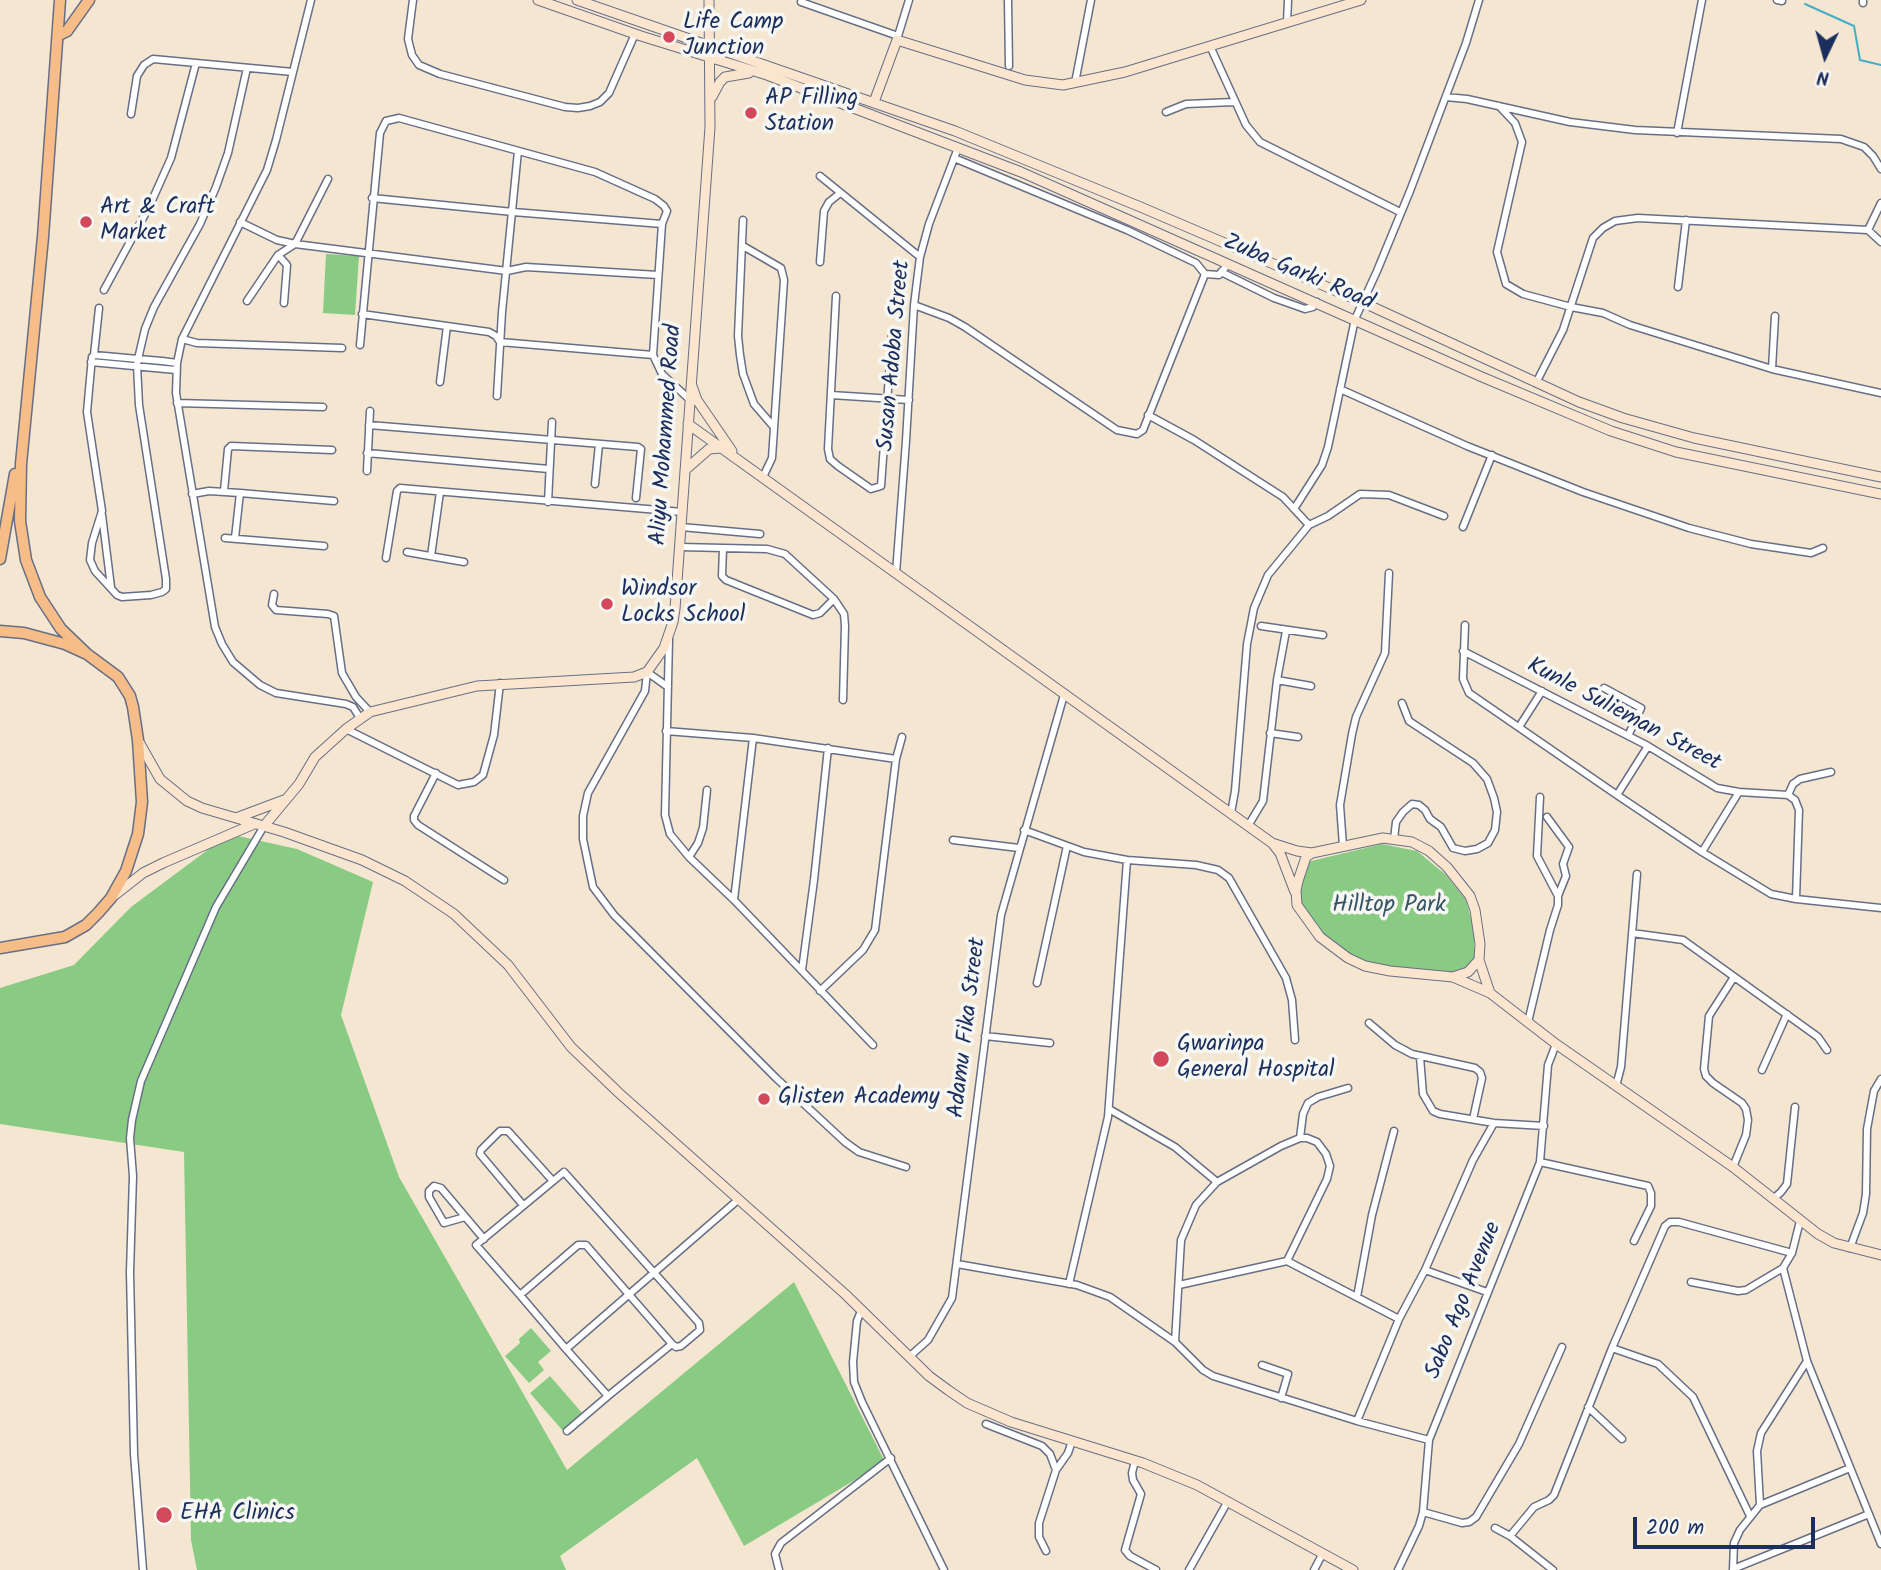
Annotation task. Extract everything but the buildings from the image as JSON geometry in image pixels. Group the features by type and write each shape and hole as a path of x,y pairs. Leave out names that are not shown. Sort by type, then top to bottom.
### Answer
{"main road":[{"path":"0,948 65,937 76,932 98,914 111,898 133,853 141,817 138,740 133,707 125,686 105,665 71,641 49,614 32,580 20,521 24,433 43,237 60,0"},
{"path":"59,35 71,28 89,0"},
{"path":"0,559 24,433"},
{"path":"0,631 46,638 87,654"},
{"path":"0,955 30,944"}],"street":[{"path":"311,0 267,170 182,339 176,366 177,403 215,627 222,644 233,662 247,676 276,693 346,704 360,718"},
{"path":"413,0 408,39 412,55 419,65 440,74 565,107 590,106 600,102 609,93 635,34"},
{"name":"Zuba Garki Road","path":"538,0 635,34 767,75 956,153 1021,172 1224,268 1317,302 1482,377 1641,442 1676,452 1881,494"},
{"name":"Zuba Garki Road","path":"578,0 956,131 1362,302 1536,383 1623,418 1694,438 1881,477"},
{"name":"Aliyu Mohammed Road","path":"647,673 658,660 669,637 675,609 711,99 709,0"},
{"path":"802,0 801,2 897,38 1025,80 1063,85 1125,72 1361,0"},
{"path":"874,102 909,0"},
{"path":"1008,0 1009,66"},
{"path":"1075,83 1091,0"},
{"path":"1287,23 1288,0"},
{"path":"1294,509 1300,495 1322,465 1355,318 1377,271 1446,97 1479,0"},
{"path":"1677,133 1702,0"},
{"path":"1210,46 1245,125 1260,142 1400,212"},
{"path":"131,114 137,76 144,65 153,59 293,72"},
{"path":"104,290 150,205 171,158 196,63"},
{"path":"102,511 92,542 90,560 95,571 122,597 151,595 166,589 139,405 137,362 154,307 200,225 216,187 228,153 247,68"},
{"path":"711,99 725,77 744,72 767,75"},
{"path":"1446,97 1467,99 1570,122 1677,133 1841,139 1864,147 1881,169"},
{"path":"1166,112 1186,104 1234,102"},
{"path":"1499,106 1515,123 1522,142 1497,251 1506,284 1512,289 1571,307 1603,313 1630,325 1772,369 1881,393 1881,384"},
{"path":"360,345 380,134 386,121 392,118 596,172 655,199 667,211 662,224 653,355 662,374 689,398"},
{"path":"496,396 518,151"},
{"path":"956,153 1196,263 1205,274 1212,276 1224,268"},
{"name":"Susan Adoba Street","path":"896,573 914,305 920,257 929,224 956,153"},
{"path":"820,176 920,257"},
{"path":"247,301 278,255 295,244 327,179"},
{"path":"820,262 824,211 829,202 839,194"},
{"path":"372,198 662,224"},
{"path":"1868,230 1881,203"},
{"path":"1536,383 1563,331 1593,238 1615,221 1638,218 1868,230 1881,242"},
{"path":"743,220 738,336 741,365 754,404 773,426"},
{"path":"1678,287 1686,220"},
{"path":"240,222 277,240 295,244 507,271 526,267 658,275"},
{"path":"743,246 772,261 783,273 772,457 762,477"},
{"path":"278,255 287,265 284,303"},
{"path":"914,305 965,327 1117,430 1137,434 1143,430 1205,274"},
{"path":"836,296 828,449 830,459 871,489 881,486 892,334"},
{"path":"99,308 87,412 112,589"},
{"path":"362,314 489,332 500,342"},
{"path":"1772,369 1774,317"},
{"path":"440,382 447,326"},
{"path":"182,339 197,343 342,348"},
{"path":"500,342 653,355"},
{"path":"93,358 176,366"},
{"path":"691,382 705,413 737,458"},
{"path":"1340,389 1583,492 1719,538 1811,553 1823,548"},
{"path":"831,395 909,400"},
{"path":"177,403 323,407"},
{"path":"367,471 370,411"},
{"path":"1148,415 1194,440 1283,497 1309,525"},
{"path":"548,502 552,422"},
{"path":"688,424 1272,843 1280,853 1296,896"},
{"path":"369,425 641,449 636,498"},
{"path":"595,484 599,444"},
{"path":"224,491 228,449 231,446 332,450"},
{"path":"685,470 709,449 723,448"},
{"path":"367,453 549,469"},
{"path":"1462,527 1492,455"},
{"path":"386,558 398,489 682,512"},
{"path":"192,494 224,491 334,500"},
{"path":"431,556 440,492"},
{"path":"236,538 240,493"},
{"path":"1231,813 1247,645 1254,608 1268,575 1309,525 1328,516 1360,494 1389,495 1444,516"},
{"path":"681,527 760,534"},
{"path":"225,538 324,546"},
{"path":"680,547 767,548 785,554 834,599 844,614 843,700"},
{"path":"723,548 723,576 726,580 813,615 820,613 834,599"},
{"path":"407,552 464,562"},
{"path":"1343,846 1340,805 1356,717 1385,653 1389,573"},
{"path":"274,594 272,605 276,610 334,616 342,673 356,697 370,712"},
{"path":"1465,625 1463,679 1469,692 1617,795 1771,894 1881,908"},
{"path":"1261,626 1323,635"},
{"path":"1248,826 1263,801 1277,680 1286,631"},
{"path":"669,637 665,815 670,834 690,858 873,1045"},
{"name":"Kunle Sulieman Street","path":"1463,651 1648,746 1717,788 1739,792 1788,794"},
{"path":"144,1570 134,1454 130,1272 132,1120 141,1081 216,906 259,825 288,798 315,757 370,712 443,693 500,684 623,679 647,673 668,687"},
{"path":"647,673 645,691 588,793 583,816 583,839 593,887 614,915 747,1049 845,1142 859,1152 906,1167"},
{"path":"1277,680 1311,686"},
{"path":"346,729 458,785 474,782 483,775 494,735 500,684"},
{"path":"1604,688 1641,708 1628,736"},
{"path":"1519,727 1542,691"},
{"name":"Adamu Fika Street","path":"909,1357 928,1340 949,1307 957,1264 999,927 1024,830 1065,695"},
{"path":"1394,839 1396,822 1412,804 1425,810 1430,819 1441,827 1454,848 1465,851 1478,849 1488,843 1495,830 1497,812 1487,779 1473,763 1409,721 1402,703"},
{"path":"666,731 753,738 896,759"},
{"path":"1270,733 1298,737"},
{"path":"820,991 863,950 876,930 896,759 902,737"},
{"path":"734,900 753,738"},
{"path":"138,740 152,768 173,791 202,808 259,825 382,869 454,914 508,965 571,1046 619,1093 861,1311 929,1376 967,1403 1011,1422 1135,1461 1196,1485 1353,1570"},
{"path":"1617,795 1648,746"},
{"path":"802,970 828,748"},
{"path":"1796,899 1799,810 1795,800 1788,794 1797,780 1831,772"},
{"path":"436,773 414,820 504,880"},
{"path":"690,858 703,828 707,790"},
{"path":"1702,852 1739,792"},
{"path":"1540,797 1537,856 1558,896"},
{"path":"236,818 288,798"},
{"path":"1528,1022 1558,896 1566,876 1563,863 1569,847 1547,817"},
{"path":"111,898 153,868 259,825"},
{"path":"1024,830 1067,846 1127,860 1196,865 1218,870 1229,878 1286,978 1292,1000 1295,1040"},
{"path":"1272,843 1312,853 1383,838 1412,842 1429,851 1462,884 1470,896 1480,944 1479,960 1490,993"},
{"path":"953,841 1019,848"},
{"path":"1037,983 1067,846"},
{"path":"1312,853 1307,857 1296,890 1297,905 1315,931 1348,958 1364,966 1390,971 1453,977 1490,993 1556,1044 1733,1167 1800,1221 1826,1238 1850,1248 1881,1255"},
{"path":"1069,1284 1109,1109 1127,860"},
{"path":"1616,1086 1621,1067 1637,874"},
{"path":"1632,933 1683,940 1818,1037 1827,1051"},
{"path":"1453,977 1468,972 1479,960"},
{"path":"1733,1167 1746,1135 1746,1109 1742,1103 1713,1083 1706,1076 1704,1069 1709,1016 1734,977"},
{"path":"1762,1070 1787,1014"},
{"path":"1369,1023 1395,1045 1420,1058 1475,1068 1482,1078 1473,1119"},
{"path":"985,1036 1050,1043"},
{"name":"Sabo Ago Avenue","path":"1398,1570 1419,1527 1423,1512 1429,1440 1540,1162 1548,1065 1556,1044"},
{"path":"1420,1058 1420,1081 1428,1106 1440,1114 1494,1123 1544,1126"},
{"path":"1850,1248 1863,1213 1867,1129 1874,1091 1881,1079"},
{"path":"1300,1138 1303,1114 1308,1103 1318,1097 1348,1088"},
{"path":"1773,1199 1787,1184 1795,1107"},
{"path":"1109,1109 1175,1147 1217,1182"},
{"path":"1357,1421 1399,1320 1425,1270 1473,1160 1494,1123"},
{"path":"1357,1297 1372,1215 1394,1130"},
{"path":"523,1205 480,1154 500,1132 508,1131 552,1181"},
{"path":"1175,1342 1180,1252 1186,1226 1196,1205 1217,1182 1257,1158 1300,1138 1307,1138 1317,1143 1326,1154 1330,1166 1327,1179 1287,1261"},
{"path":"1540,1162 1648,1186 1651,1206 1633,1241"},
{"path":"520,1295 582,1244 590,1248 676,1347 696,1334 700,1327 566,1173 562,1172 476,1245 608,1396"},
{"path":"465,1217 444,1223 429,1197 429,1191 434,1186 441,1188 484,1238"},
{"path":"566,1349 738,1199"},
{"path":"1691,1282 1745,1290 1783,1268 1792,1253 1800,1221"},
{"path":"1510,1536 1534,1507 1554,1495 1612,1348 1665,1226 1670,1222 1679,1222 1792,1253"},
{"path":"1179,1285 1287,1261 1399,1320"},
{"path":"957,1264 1069,1284 1110,1297 1175,1342 1203,1370 1213,1376 1357,1421 1429,1440"},
{"path":"1783,1268 1807,1361 1881,1544"},
{"path":"1425,1270 1487,1292"},
{"path":"861,1311 857,1321 854,1382 944,1570"},
{"path":"568,1431 672,1344"},
{"path":"1423,1512 1462,1523 1476,1517 1519,1444 1562,1347"},
{"path":"1612,1348 1658,1364 1693,1397 1749,1516"},
{"path":"1760,1505 1757,1451 1761,1433 1807,1361"},
{"path":"1262,1365 1288,1374 1281,1398"},
{"path":"1588,1407 1622,1438"},
{"path":"986,1424 1042,1446 1050,1454 1056,1470"},
{"path":"1046,1551 1038,1531 1056,1470 1068,1453 1072,1441"},
{"path":"779,1570 775,1554 781,1543 891,1458"},
{"path":"1135,1461 1133,1480 1141,1494 1125,1550 1129,1556 1156,1570"},
{"path":"1850,1468 1760,1505 1749,1516 1734,1543 1733,1570 1869,1514"},
{"path":"1189,1570 1228,1501"},
{"path":"1495,1528 1510,1536 1553,1570"},
{"path":"1314,1570 1324,1553"}],"green space":[{"path":"326,254 359,256 355,315 323,313"},
{"path":"229,834 297,849 373,882 341,1015 399,1177 567,1470 794,1282 885,1462 744,1546 697,1458 560,1556 566,1570 197,1570 191,1540 184,1152 0,1124 0,988 74,965 131,907"},
{"name":"Hilltop Park","path":"1382,844 1417,851 1446,875 1466,900 1474,930 1474,963 1468,970 1454,975 1387,969 1357,960 1322,936 1300,905 1299,888 1307,862"},
{"path":"531,1328 551,1351 538,1362 544,1370 529,1383 505,1356 520,1343 519,1339"},
{"path":"550,1376 583,1414 563,1431 530,1393"}],"waterway":[{"path":"1805,4 1854,26 1860,60 1881,65"}],"place":[{"name":"Life Camp Junction","path":"669,37"},
{"name":"AP Filling Station","path":"751,113"},
{"name":"Art & Craft Market","path":"86,222"},
{"name":"Windsor Locks School","path":"607,604"},
{"name":"Gwarinpa General Hospital","path":"1161,1059"},
{"name":"Glisten Academy","path":"764,1099"},
{"name":"EHA Clinics","path":"164,1515"}]}
